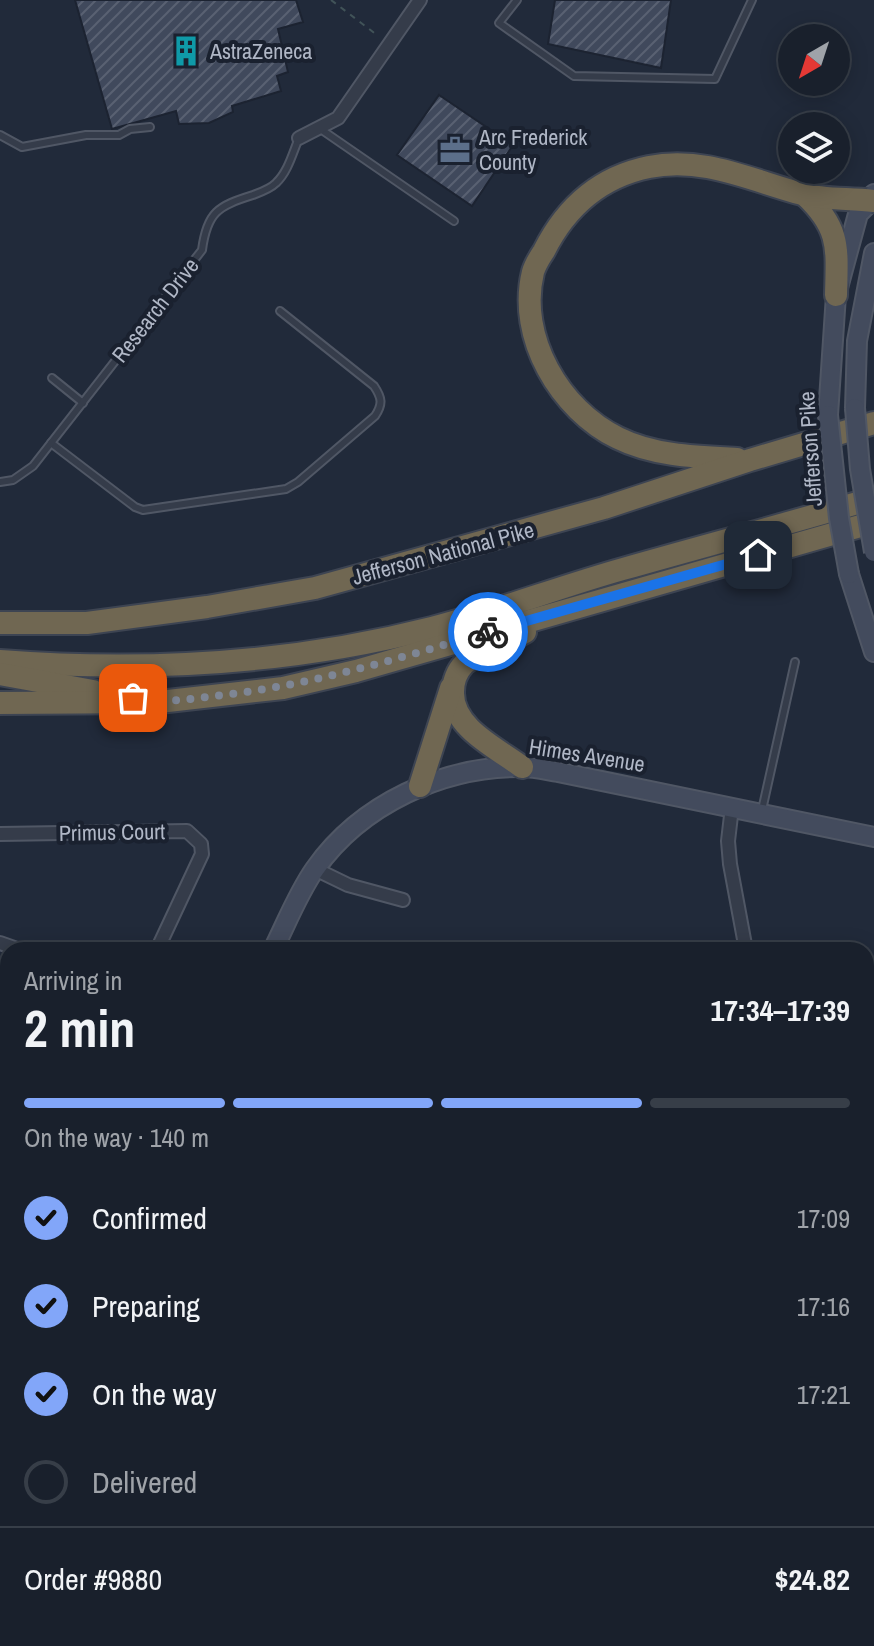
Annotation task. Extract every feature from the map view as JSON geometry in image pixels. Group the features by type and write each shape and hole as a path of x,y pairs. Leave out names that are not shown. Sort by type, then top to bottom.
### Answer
{"highway":[{"path":"750,460 684,456 642,446 618,438 590,420 566,399 547,368 534,332 529,301 533,270 564,217 581,199 599,185 645,168 672,163 709,165 805,195 873,200"},
{"path":"805,195 826,216 834,233 837,246 836,295"},
{"name":"Jefferson National Pike","path":"0,623 87,623 315,588 604,508 874,423"},
{"path":"0,661 72,667 202,665 347,647 434,627 874,498"},
{"path":"0,703 159,702 283,688 356,671 874,522"},
{"path":"420,786 453,682 463,665 583,604"},
{"path":"0,609 89,612 113,618"},
{"path":"0,674 48,685 159,702"},
{"path":"453,682 453,702 460,719 522,767"}],"main road":[{"name":"Jefferson Pike","path":"873,200 858,214 836,295 828,415 839,518 849,574 874,652"},
{"path":"874,253 857,341 855,408 860,469 874,552"},
{"name":"Himes Avenue","path":"277,942 315,869 345,834 390,801 420,786 468,773 522,767 605,780 874,837"}],"street":[{"path":"299,138 338,118 420,0"},
{"path":"732,807 728,841 730,864 745,942"},
{"name":"Primus Court","path":"0,834 187,831 201,844 202,854 163,942"},
{"path":"315,869 348,885 403,900"}],"lane":[{"path":"517,0 499,23 574,76 715,79 752,0"},
{"path":"0,135 22,147 86,135 119,135 130,129 150,127"},
{"path":"319,128 454,221"},
{"name":"Research Drive","path":"0,482 23,474 33,466 202,250 205,227 211,217 221,207 262,192 276,183 299,138"},
{"path":"51,443 143,510 276,492 298,482 375,416 381,406 381,396 374,386 280,311"},
{"path":"52,378 83,403"},
{"path":"762,813 795,662"}],"path":[{"path":"331,0 377,35"}],"building":[{"name":"AstraZeneca","path":"75,0 296,0 303,22 278,29 288,72 277,76 281,91 232,106 233,112 209,123 179,124 176,111 112,129"},
{"path":"555,0 671,0 661,68 548,44"},
{"name":"Arc Frederick County","path":"439,95 513,145 472,206 397,155"}],"way so far":[{"path":"133,698 159,702 283,688 356,671 488,632"}],"place":[{"name":"AstraZeneca","path":"186,51"},
{"name":"Arc Frederick County","path":"455,150"}],"route":[{"path":"488,632 758,555"}]}
